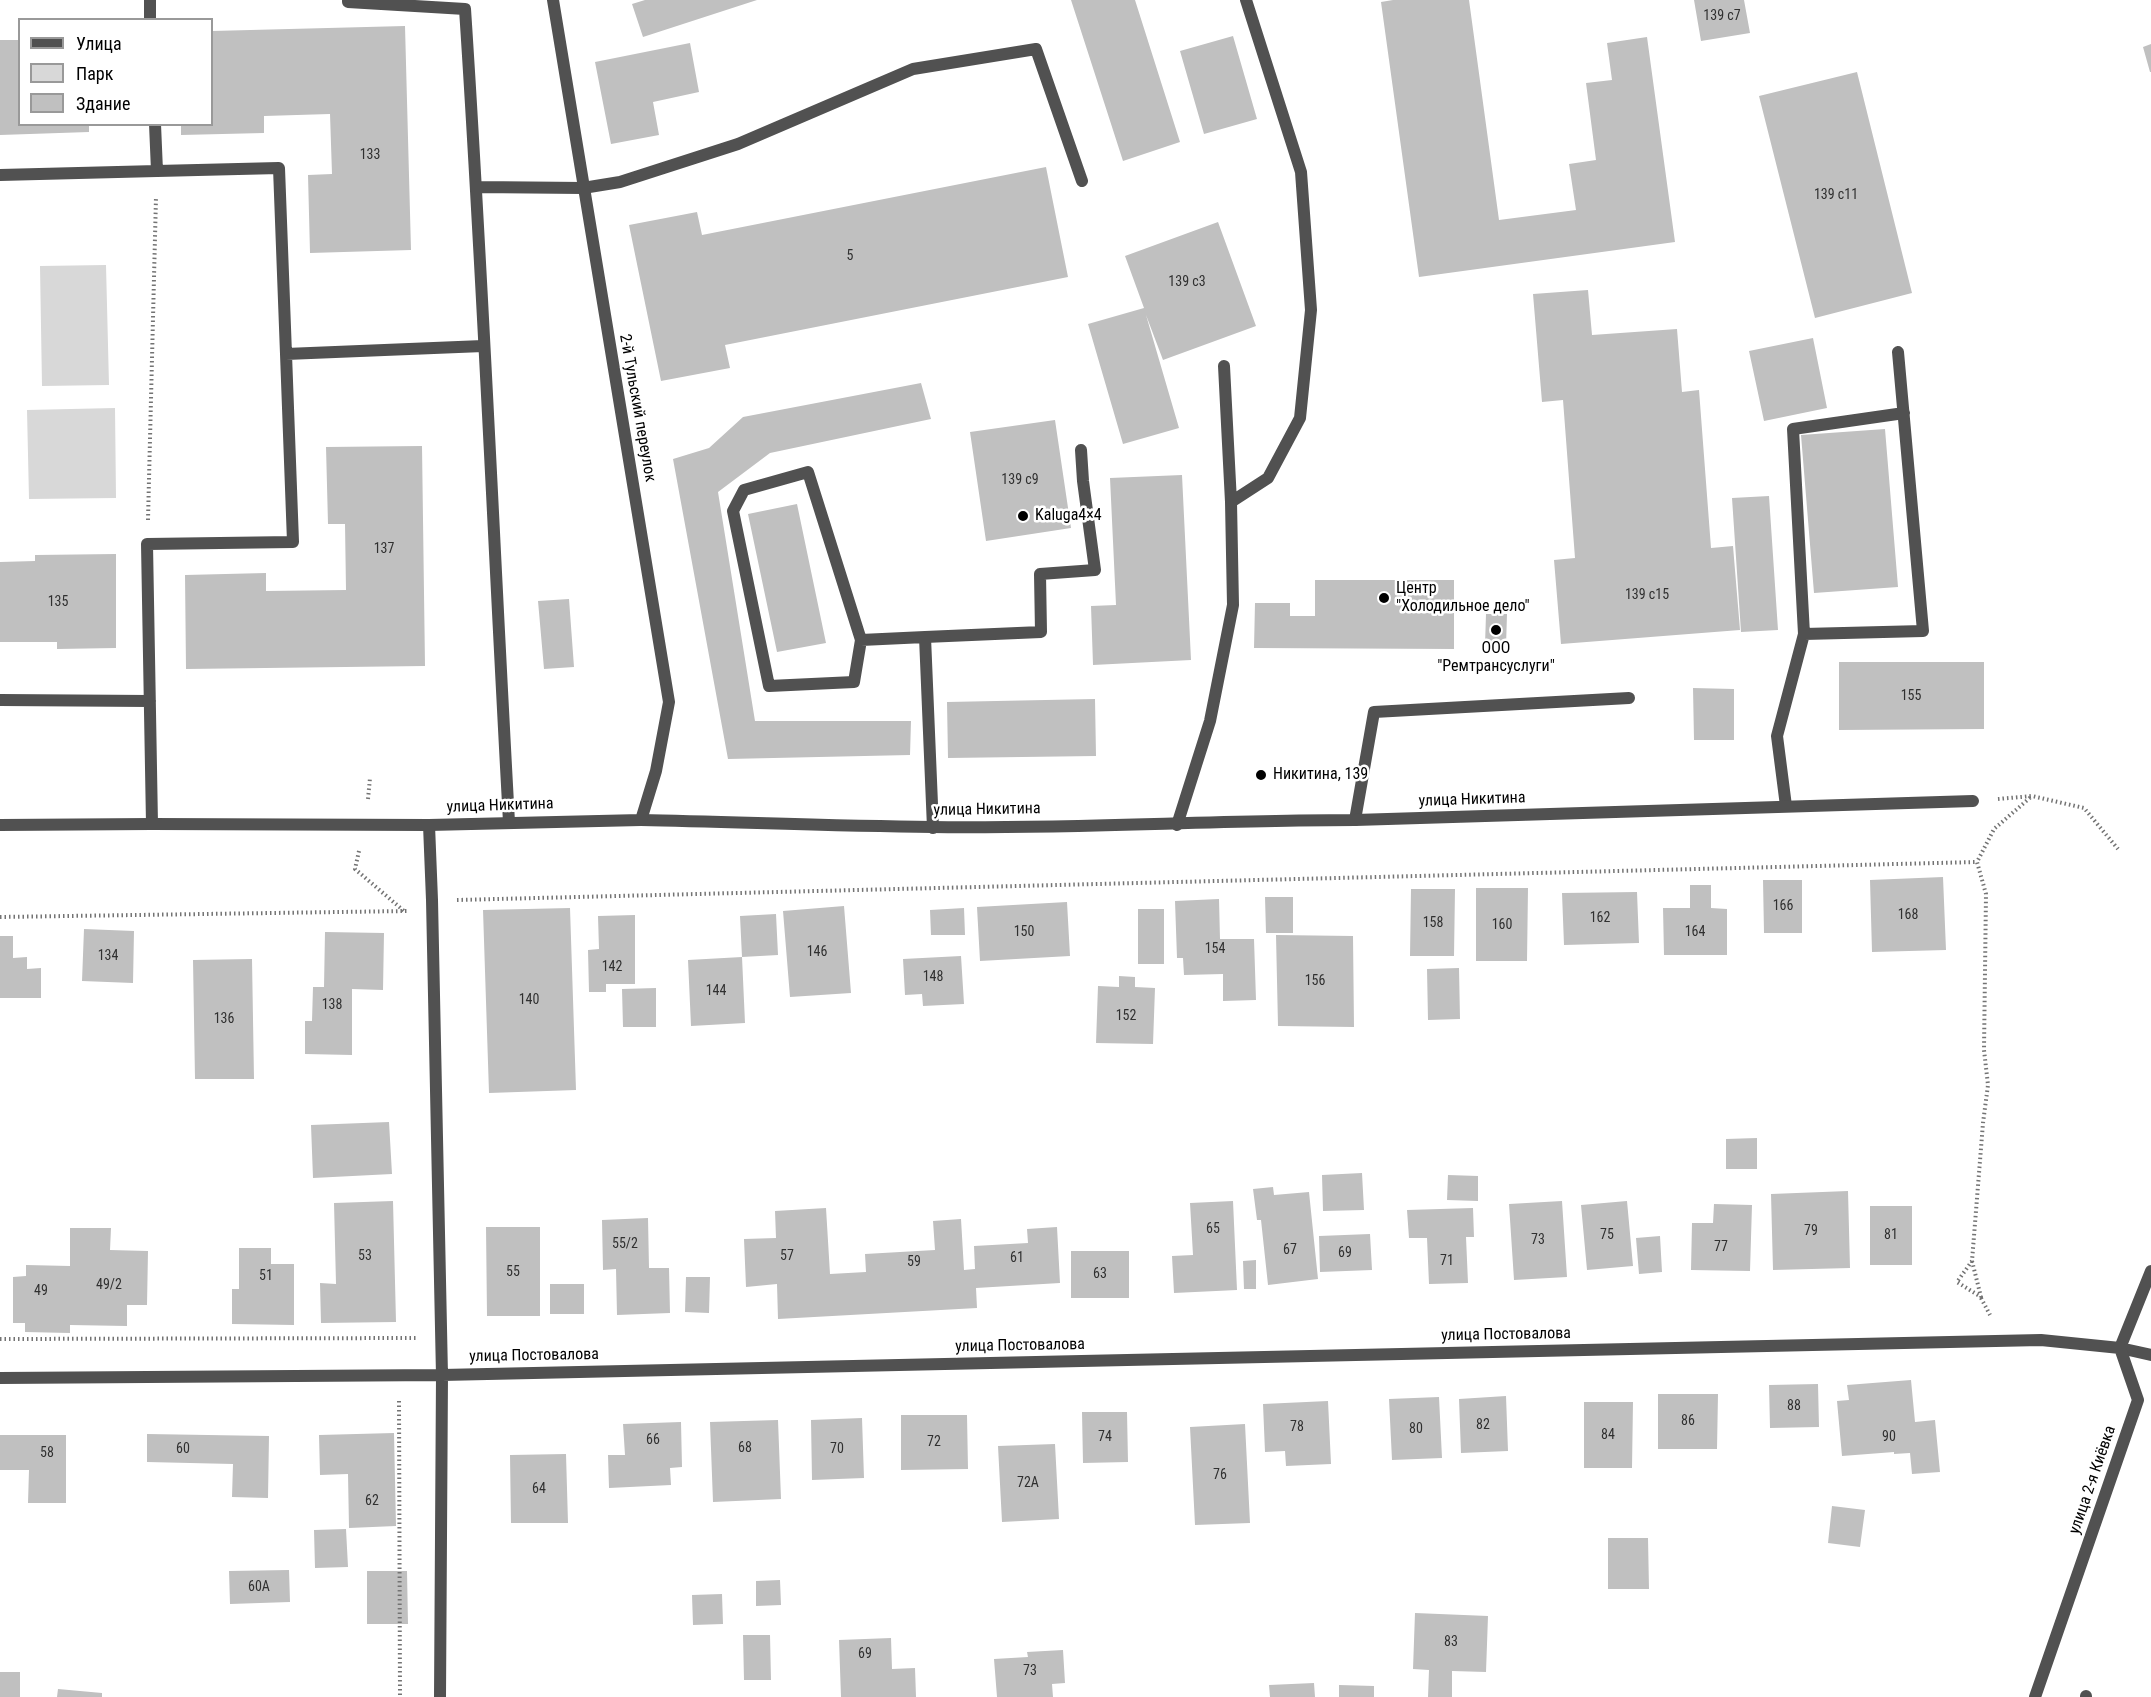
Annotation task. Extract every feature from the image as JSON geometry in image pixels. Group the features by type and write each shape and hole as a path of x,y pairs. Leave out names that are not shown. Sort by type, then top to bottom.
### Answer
{"street":[{"path":"150,0 150,18"},
{"path":"348,0 348,2 465,9 509,822"},
{"name":"2-й Тульский переулок","path":"554,0 669,702 656,771 641,820"},
{"path":"1231,502 1268,478 1300,418 1311,310 1301,172 1246,0"},
{"path":"476,187 583,188 620,182 738,144 913,69 1036,49 1082,181"},
{"path":"155,126 157,171"},
{"path":"0,176 279,168 293,542 147,544 152,824"},
{"path":"286,354 483,346"},
{"path":"1804,634 1923,631 1898,352"},
{"path":"1177,825 1210,721 1233,605 1231,502 1224,366"},
{"path":"1786,806 1777,736 1804,634 1793,429 1904,412"},
{"path":"861,640 1041,632 1040,574 1095,570 1081,450"},
{"path":"808,472 861,640 854,682 769,686 733,511 744,490 808,472"},
{"path":"925,636 933,828"},
{"path":"1355,820 1374,711 1629,698"},
{"path":"0,700 150,701"},
{"name":"улица Никитина","path":"0,825 429,825 641,820 933,828 1177,825 1272,820 1355,820 1973,801"},
{"path":"429,825 442,1375 440,1697"},
{"path":"2151,1271 2120,1348 2151,1355"},
{"name":"улица Постовалова","path":"0,1378 442,1375 2041,1340 2120,1348"},
{"name":"улица 2-я Киёвка","path":"2035,1697 2138,1400 2120,1348"}],"path":[{"path":"147,544 157,171"},
{"path":"1972,1261 1957,1282 1981,1298 1972,1261 1988,1085 1984,1050 1986,894 1977,862 1994,829 2032,796"},
{"path":"1973,801 2032,796 2084,808 2118,849"},
{"path":"0,917 405,912 432,900 1977,862"},
{"path":"0,1339 419,1338 399,1374 400,1697"}],"green space":[{"path":"106,265 109,385 42,386 40,266"},
{"path":"115,408 116,498 29,499 27,410"}],"building":[{"path":"645,0 757,0 643,37 632,4"},
{"path":"1071,0 1135,0 1180,142 1123,161"},
{"path":"1469,0 1499,220 1576,210 1569,164 1596,160 1586,83 1612,80 1607,43 1647,37 1675,242 1419,277 1381,2"},
{"path":"1694,0 1744,0 1750,33 1701,41"},
{"path":"405,26 411,250 310,253 308,175 332,174 330,114 264,116 264,133 181,135 181,126 213,126 213,31"},
{"path":"1233,36 1257,119 1204,134 1180,51"},
{"path":"0,40 18,40 18,126 89,126 89,132 0,135"},
{"path":"690,43 699,92 653,102 659,135 611,144 595,62"},
{"path":"2151,44 2151,72 2150,72 2143,47"},
{"path":"1857,72 1912,293 1815,318 1759,96"},
{"path":"1046,167 1068,277 725,345 730,368 661,381 629,225 697,212 702,235"},
{"path":"1218,222 1256,326 1163,360 1146,315 1179,428 1123,444 1088,324 1144,308 1125,256"},
{"path":"1588,290 1592,335 1677,329 1682,392 1699,390 1711,548 1733,546 1740,630 1561,644 1554,560 1575,558 1563,400 1542,402 1533,294"},
{"path":"1813,338 1827,408 1764,421 1749,351"},
{"path":"921,383 931,419 770,453 718,492 755,721 911,721 910,755 728,759 673,459 709,448 743,417"},
{"path":"1055,420 1071,528 986,541 970,432"},
{"path":"1885,429 1898,587 1814,593 1801,435"},
{"path":"422,446 425,666 186,669 185,575 266,573 266,591 346,590 345,524 328,524 326,447"},
{"path":"1182,475 1191,660 1093,665 1091,606 1116,605 1110,478"},
{"path":"1769,496 1778,630 1741,632 1732,498"},
{"path":"797,504 826,643 777,652 748,514"},
{"path":"116,554 116,648 57,649 57,642 0,642 0,562 35,561 35,555"},
{"name":"Центр \"Холодильное дело\"","path":"1315,580 1454,580 1454,649 1254,648 1255,603 1290,603 1290,616 1315,616"},
{"path":"569,599 574,667 544,669 538,601"},
{"name":"ООО \"Ремтрансуслуги\"","path":"1486,614 1507,614 1506,646 1485,645"},
{"path":"1839,662 1984,662 1984,729 1839,730"},
{"path":"1693,688 1734,689 1734,740 1694,740"},
{"path":"1095,699 1096,756 948,758 947,702"},
{"path":"1943,877 1946,950 1872,952 1870,880"},
{"path":"1763,880 1802,880 1802,933 1764,933"},
{"path":"1690,885 1711,885 1711,908 1727,909 1727,955 1664,955 1663,908 1690,908"},
{"path":"1476,888 1528,888 1527,961 1476,961"},
{"path":"1411,889 1455,889 1454,956 1410,956"},
{"path":"1637,892 1639,943 1564,945 1562,893"},
{"path":"1265,897 1293,897 1293,933 1266,933"},
{"path":"1219,899 1220,939 1254,939 1256,1000 1223,1001 1223,974 1184,975 1183,958 1177,958 1175,901"},
{"path":"1067,902 1070,956 980,961 977,907"},
{"path":"844,906 851,993 790,997 783,911"},
{"path":"570,908 576,1090 489,1093 483,910"},
{"path":"964,908 965,935 931,935 930,910"},
{"path":"1138,909 1164,909 1164,964 1138,964"},
{"path":"776,914 778,955 742,957 740,916"},
{"path":"635,915 635,984 606,984 606,992 589,992 588,950 599,949 598,916"},
{"path":"84,929 134,931 133,983 82,981"},
{"path":"325,932 384,933 383,990 352,989 352,1055 305,1054 305,1021 312,1021 313,987 324,987"},
{"path":"1276,935 1353,936 1354,1027 1278,1026"},
{"path":"0,936 13,936 13,958 27,957 27,969 41,968 41,998 0,998"},
{"path":"961,956 964,1004 923,1006 922,994 905,995 903,959"},
{"path":"742,957 745,1023 691,1026 688,960"},
{"path":"252,959 254,1079 195,1079 193,960"},
{"path":"1459,968 1460,1019 1428,1020 1427,969"},
{"path":"1119,976 1135,977 1135,987 1155,988 1153,1044 1096,1043 1098,986 1119,987"},
{"path":"656,988 656,1027 623,1027 622,989"},
{"path":"389,1122 392,1174 313,1178 311,1125"},
{"path":"1757,1138 1757,1169 1726,1169 1726,1139"},
{"path":"1362,1173 1364,1210 1323,1211 1322,1175"},
{"path":"1448,1175 1478,1176 1478,1201 1447,1200"},
{"path":"1273,1187 1274,1195 1309,1192 1318,1279 1268,1285 1261,1220 1257,1220 1253,1189"},
{"path":"1848,1191 1850,1268 1773,1270 1771,1194"},
{"path":"393,1201 396,1322 321,1323 320,1283 336,1284 334,1203"},
{"path":"1233,1201 1237,1290 1174,1293 1172,1256 1193,1255 1190,1203"},
{"path":"1562,1201 1567,1277 1514,1280 1509,1204"},
{"path":"1627,1201 1633,1266 1587,1270 1581,1205"},
{"path":"1714,1204 1752,1205 1750,1271 1691,1270 1692,1223 1713,1223"},
{"path":"1870,1206 1912,1206 1912,1265 1870,1265"},
{"path":"826,1208 830,1274 866,1272 865,1254 935,1250 933,1221 961,1219 964,1270 975,1269 974,1246 1028,1243 1027,1229 1057,1227 1060,1283 976,1288 977,1308 778,1319 777,1284 746,1287 744,1239 776,1238 775,1211"},
{"path":"1473,1208 1474,1237 1466,1237 1468,1283 1429,1284 1427,1238 1409,1238 1407,1210"},
{"path":"648,1218 649,1268 669,1268 670,1313 617,1315 616,1269 603,1270 602,1220"},
{"path":"486,1227 540,1227 540,1316 487,1316"},
{"path":"70,1228 111,1228 110,1250 148,1251 147,1305 127,1305 127,1326 70,1325 70,1333 25,1332 25,1323 13,1323 13,1277 26,1276 26,1265 70,1266"},
{"path":"1370,1234 1372,1270 1320,1272 1319,1236"},
{"path":"1660,1236 1662,1272 1639,1274 1636,1238"},
{"path":"239,1248 271,1248 271,1264 294,1264 294,1325 232,1324 232,1289 239,1289"},
{"path":"1071,1251 1129,1251 1129,1298 1071,1298"},
{"path":"1256,1260 1256,1289 1244,1289 1243,1261"},
{"path":"686,1277 710,1277 709,1313 685,1312"},
{"path":"550,1284 584,1284 584,1314 550,1314"},
{"path":"1911,1380 1915,1422 1935,1420 1940,1472 1912,1474 1910,1453 1842,1456 1837,1401 1849,1400 1847,1385"},
{"path":"1818,1384 1819,1427 1770,1428 1769,1385"},
{"path":"1658,1394 1718,1394 1717,1449 1658,1449"},
{"path":"1506,1396 1508,1451 1461,1453 1459,1399"},
{"path":"1439,1397 1442,1458 1392,1460 1389,1399"},
{"path":"1328,1401 1331,1464 1286,1466 1285,1451 1265,1452 1263,1404"},
{"path":"1584,1402 1633,1402 1632,1468 1584,1468"},
{"path":"1082,1412 1127,1412 1128,1462 1083,1463"},
{"path":"901,1415 967,1415 968,1469 901,1470"},
{"path":"862,1418 864,1478 812,1480 811,1420"},
{"path":"778,1420 781,1499 713,1502 710,1422"},
{"path":"681,1422 682,1467 670,1468 671,1485 609,1488 608,1455 625,1455 623,1424"},
{"path":"1245,1424 1250,1523 1195,1525 1190,1427"},
{"path":"394,1433 396,1526 349,1528 348,1474 320,1475 319,1435"},
{"path":"147,1434 269,1436 268,1498 232,1497 233,1464 147,1462"},
{"path":"0,1435 66,1435 66,1503 28,1503 29,1470 0,1470"},
{"path":"1055,1444 1059,1519 1002,1522 998,1446"},
{"path":"566,1454 568,1523 511,1523 510,1455"},
{"path":"1832,1506 1865,1510 1860,1547 1828,1543"},
{"path":"346,1529 348,1567 315,1568 314,1530"},
{"path":"1608,1538 1648,1538 1649,1589 1608,1589"},
{"path":"289,1570 290,1602 230,1604 229,1571"},
{"path":"367,1571 407,1571 408,1624 367,1624"},
{"path":"780,1580 781,1605 756,1606 756,1581"},
{"path":"722,1594 723,1624 693,1625 692,1595"},
{"path":"1415,1613 1488,1616 1486,1672 1452,1671 1452,1697 1428,1697 1429,1670 1413,1669"},
{"path":"743,1635 770,1635 771,1680 744,1680"},
{"path":"891,1638 892,1669 915,1668 916,1697 841,1697 839,1640"},
{"path":"1063,1650 1065,1683 1052,1684 1053,1697 997,1697 994,1659 1028,1657 1027,1652"},
{"path":"0,1672 20,1672 20,1697 0,1697"},
{"path":"1314,1683 1315,1697 1270,1697 1269,1685"},
{"path":"1339,1685 1374,1686 1374,1697 1339,1697"},
{"path":"58,1689 102,1693 102,1697 57,1697"}],"place":[{"name":"Kaluga4×4","path":"1023,516"},
{"name":"Центр \"Холодильное дело\"","path":"1384,598"},
{"name":"ООО \"Ремтрансуслуги\"","path":"1496,630"},
{"name":"Никитина, 139","path":"1261,775"}]}
